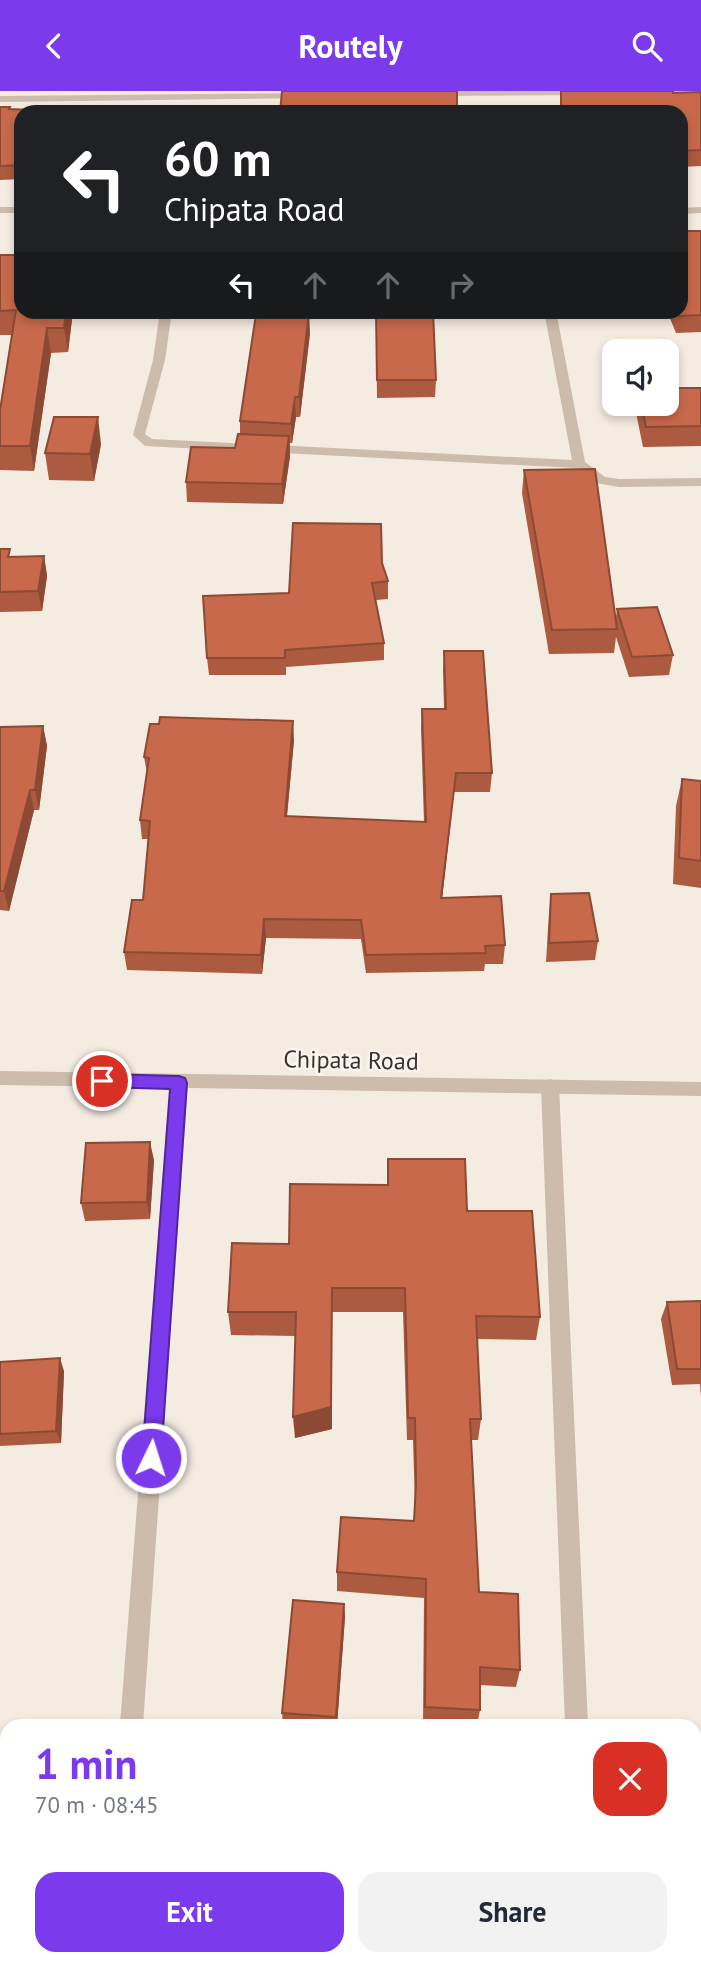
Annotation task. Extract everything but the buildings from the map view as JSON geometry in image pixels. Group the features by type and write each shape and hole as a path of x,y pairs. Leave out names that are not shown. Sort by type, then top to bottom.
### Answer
{"street":[{"path":"643,91 701,91"},
{"path":"425,94 588,92"},
{"path":"0,99 316,95"},
{"path":"165,319 159,360 139,435 149,443 579,464 601,480 619,483 701,482"},
{"path":"552,319 579,464"},
{"name":"Chipata Road","path":"0,1078 179,1083 701,1089"},
{"path":"131,1719 179,1083"},
{"path":"550,1086 578,1719"}],"route":[{"path":"102,1081 179,1083 151,1458"}]}
